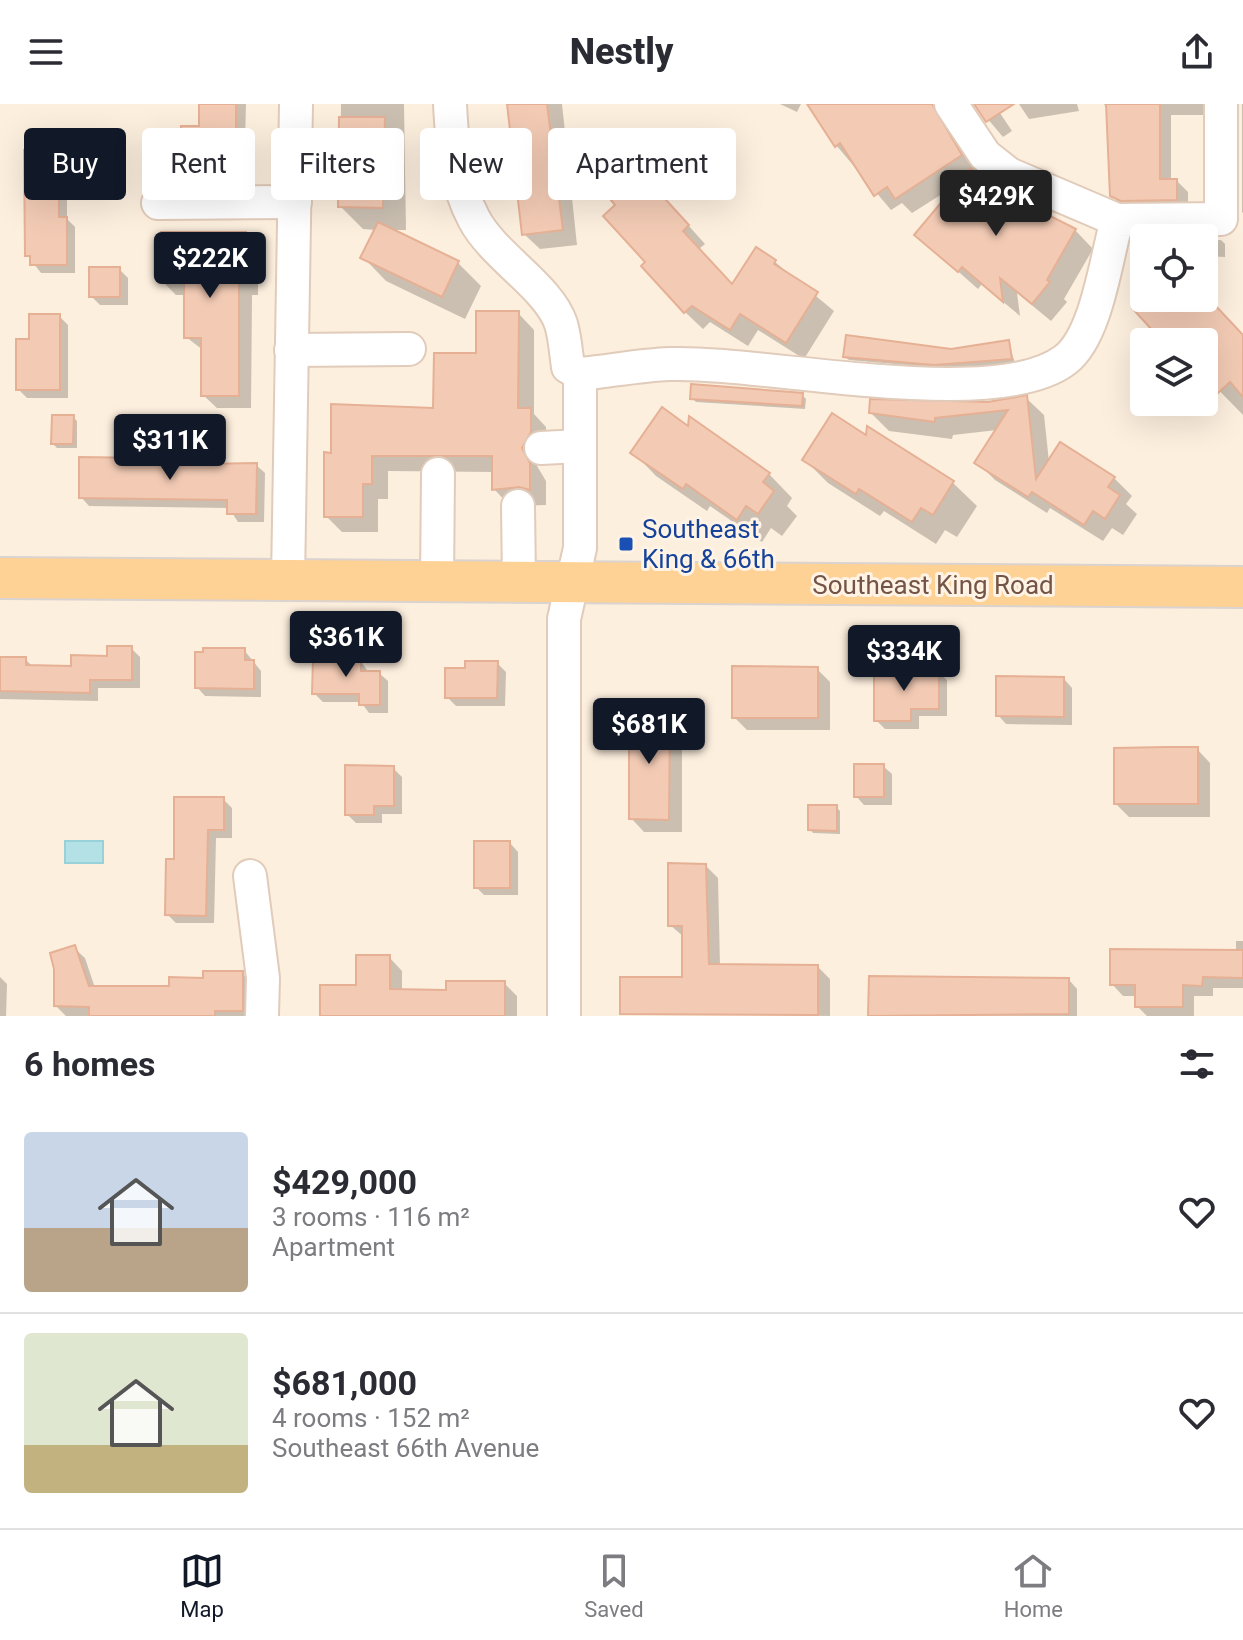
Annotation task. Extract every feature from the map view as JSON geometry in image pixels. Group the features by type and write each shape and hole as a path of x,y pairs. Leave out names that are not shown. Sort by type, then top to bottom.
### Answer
{"main road":[{"name":"Southeast King Road","path":"0,578 1243,587"}],"street":[{"path":"288,580 296,104"},
{"path":"450,104 459,181 474,219 495,248 547,299 561,322 568,367 580,374 670,364 969,386 1027,378 1066,360 1087,331 1117,220"},
{"path":"951,104 985,155 1009,174 1117,220 1221,219 1221,104"},
{"path":"158,203 295,202"},
{"path":"291,350 409,349"},
{"path":"564,1016 564,619 580,548 580,374"},
{"path":"541,448 580,446"},
{"path":"437,581 438,474"},
{"path":"518,506 519,581"},
{"path":"250,876 263,978 262,1016"}],"water":[{"path":"65,841 103,841 103,863 65,863"}],"building":[{"path":"199,104 236,104 236,128 181,128 199,126"},
{"path":"507,104 547,104 550,128 548,200 559,200 563,230 522,235 518,200 532,200 532,128 510,128"},
{"path":"807,104 932,104 962,155 895,199 887,187 874,196 840,143 835,147"},
{"path":"974,104 1014,104 986,122"},
{"path":"1106,104 1160,104 1160,179 1177,179 1177,200 1121,201 1110,196"},
{"path":"339,117 385,117 385,128 339,128"},
{"path":"970,168 1001,191 1076,229 1047,280 1050,282 1032,304 1000,278 1003,302 962,267 958,272 914,235"},
{"path":"24,200 59,200 59,217 67,217 67,265 30,265 30,256 25,256"},
{"path":"338,200 383,200 383,208 338,207"},
{"path":"611,200 666,200 689,225 683,231 732,284 756,247 776,260 774,264 818,292 786,343 740,314 730,330 692,306 684,313 641,266 645,262 603,216 615,205"},
{"path":"378,222 459,261 442,297 360,258"},
{"path":"161,232 246,232 245,283 239,283 239,396 201,396 201,338 184,338 184,283 161,283"},
{"path":"89,267 120,267 120,297 89,297"},
{"path":"1218,308 1243,335 1243,397 1230,382 1218,393 1218,328 1150,328 1136,312 1218,312"},
{"path":"476,311 519,311 518,408 531,408 531,432 522,448 530,463 530,490 519,487 492,490 492,456 372,456 372,484 363,484 363,517 324,517 324,452 331,453 331,404 433,408 434,353 476,353"},
{"path":"29,314 60,314 60,390 16,390 16,339 29,339"},
{"path":"846,335 951,349 1009,340 1012,359 934,365 843,357"},
{"path":"691,384 803,393 802,406 690,399"},
{"path":"1027,395 1036,479 1060,442 1115,477 1108,487 1120,495 1105,519 1093,511 1084,525 1032,492 1028,497 974,463 1008,410 935,418 935,422 869,413 870,399 988,402"},
{"path":"662,407 688,426 689,416 770,473 763,482 774,491 758,514 746,506 737,520 686,484 683,489 630,453"},
{"path":"832,413 866,435 867,426 954,481 933,515 921,508 912,522 859,489 856,494 802,460"},
{"path":"52,415 74,415 73,444 51,444"},
{"path":"79,457 151,458 151,465 257,463 256,514 227,514 227,500 79,498"},
{"path":"107,646 132,646 132,680 90,680 90,693 0,691 0,657 26,657 26,665 71,666 71,655 107,656"},
{"path":"203,648 245,648 245,660 254,660 254,689 195,688 195,652 203,652"},
{"path":"313,658 361,658 361,671 380,671 380,705 359,705 359,694 312,694"},
{"path":"465,661 498,661 497,698 445,698 445,668 465,668"},
{"path":"732,666 818,667 818,718 732,718"},
{"path":"874,670 939,670 939,709 911,709 911,721 874,721"},
{"path":"996,676 1064,677 1064,717 996,716"},
{"path":"629,713 670,714 669,820 629,819"},
{"path":"1198,747 1198,804 1114,804 1114,748"},
{"path":"854,764 884,764 884,797 854,797"},
{"path":"345,765 394,766 394,806 374,806 374,815 345,815"},
{"path":"174,797 224,797 224,830 208,830 206,916 165,915 166,859 174,859"},
{"path":"808,805 837,805 837,831 808,830"},
{"path":"474,841 510,841 510,888 474,888"},
{"path":"668,863 706,864 709,964 818,965 818,1015 620,1014 620,977 682,977 682,926 668,926"},
{"path":"75,945 89,986 169,986 169,977 203,978 203,971 243,971 243,1011 215,1011 215,1016 89,1016 89,1007 54,1006 54,969 50,953"},
{"path":"1110,949 1243,950 1243,978 1203,977 1202,986 1183,985 1183,1007 1135,1007 1135,985 1110,985"},
{"path":"356,955 390,955 390,989 446,990 446,981 505,981 505,1016 320,1016 320,985 356,985"},
{"path":"869,976 1069,978 1069,1014 868,1016"}],"place":[{"name":"Southeast King & 66th","path":"626,544"}]}
